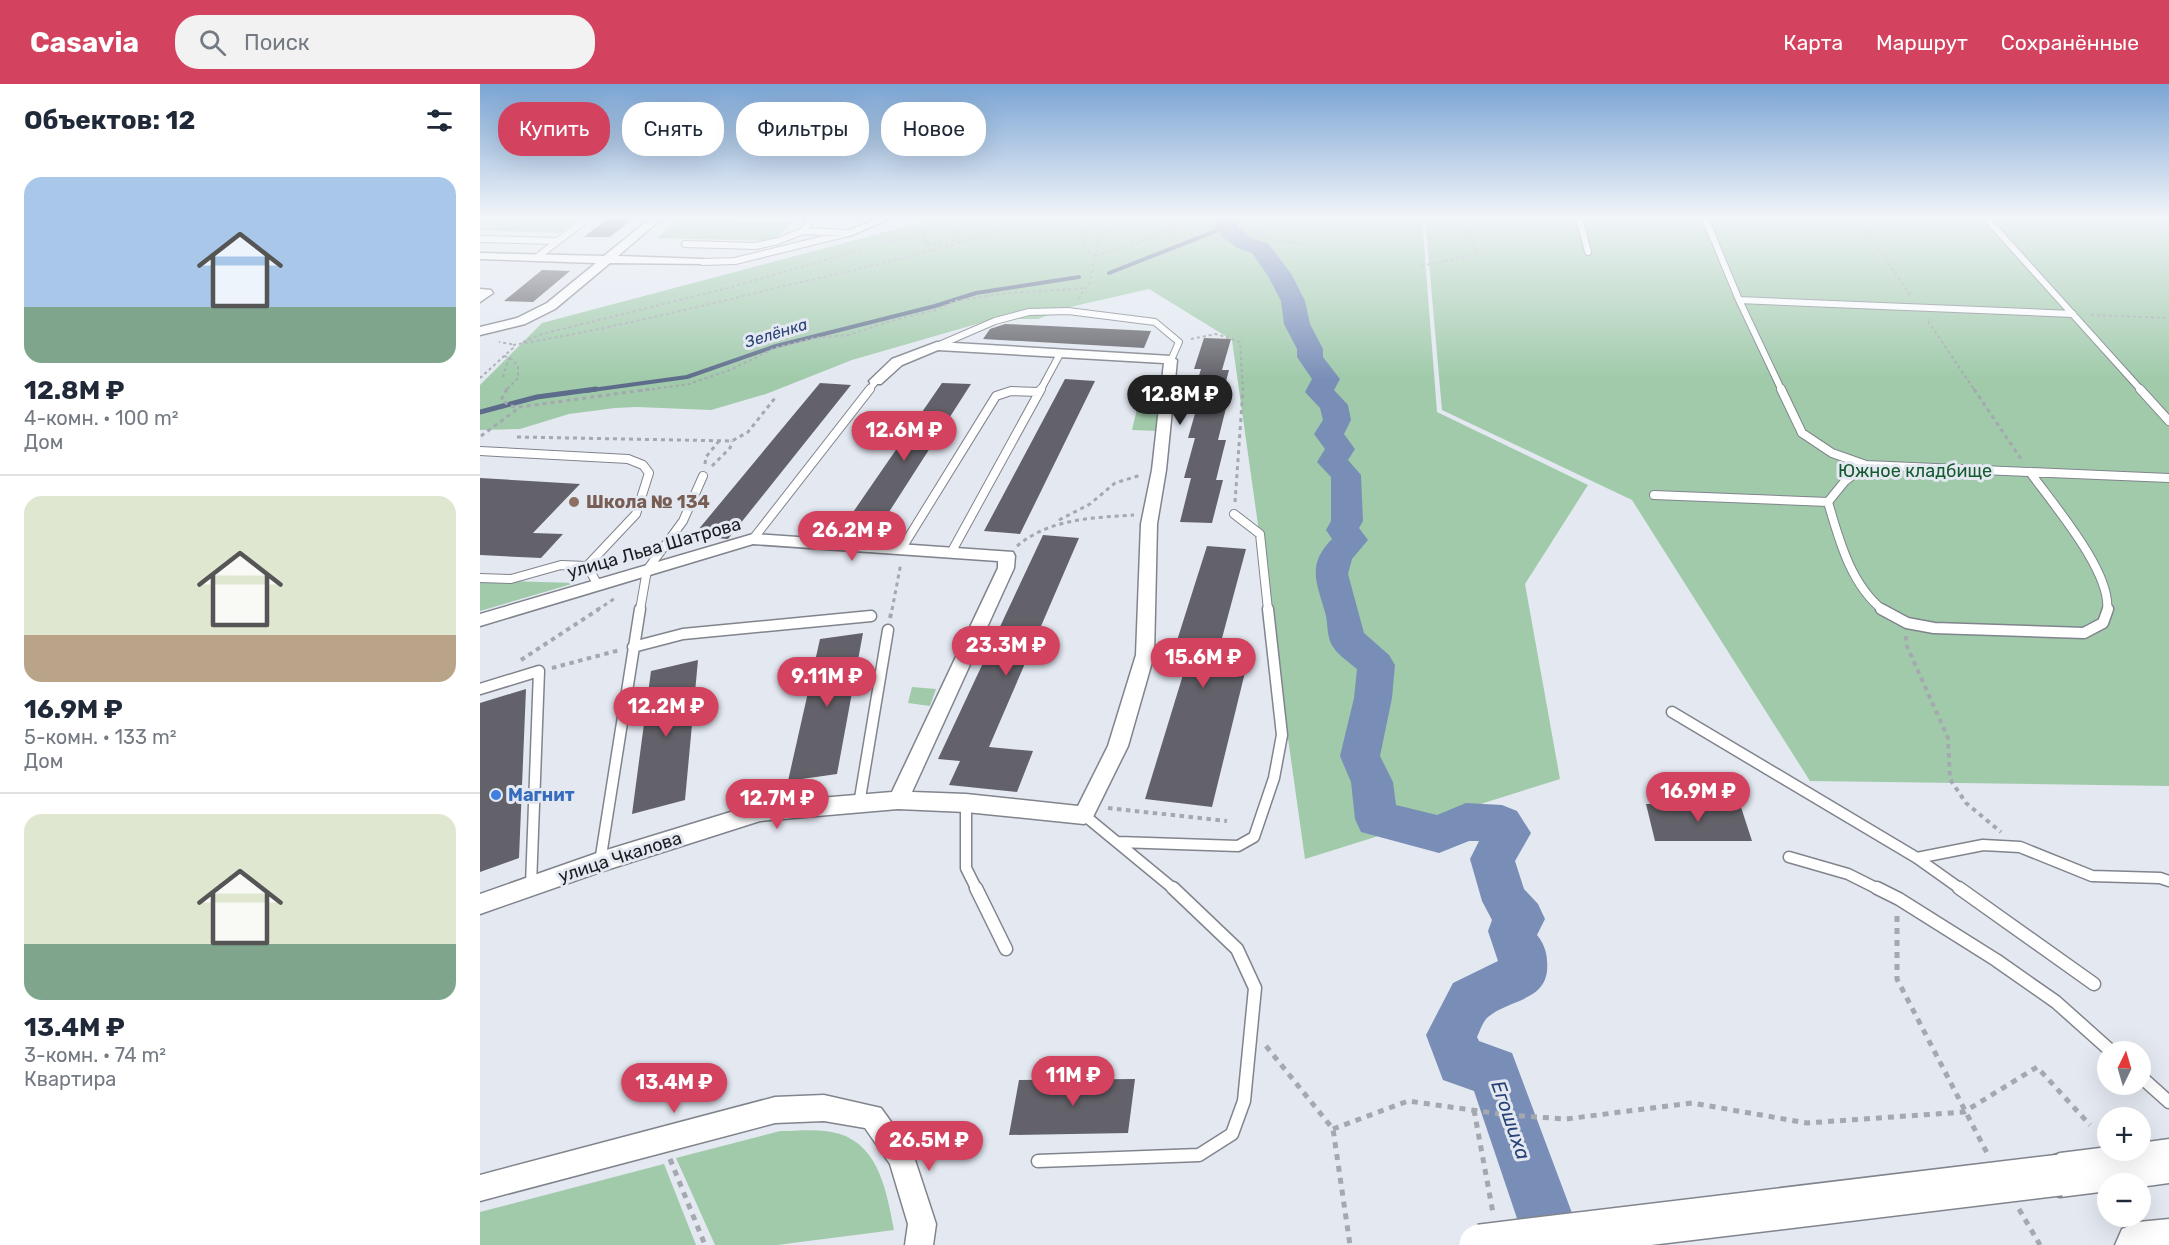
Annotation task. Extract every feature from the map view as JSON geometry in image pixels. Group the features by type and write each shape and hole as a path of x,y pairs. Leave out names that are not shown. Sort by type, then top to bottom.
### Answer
{"main road":[{"path":"1488,1235 2060,1175 2169,1161"},
{"path":"2138,1245 2169,1242"}],"street":[{"path":"480,331 521,321 552,306 593,272"},
{"path":"480,293 487,293 480,298"},
{"path":"876,381 897,362 918,351 937,346 1171,360 1159,470 1149,524 1145,656 1118,746 1092,811"},
{"name":"улица Льва Шатрова","path":"480,620 598,585 646,574 753,539 1007,556"},
{"path":"897,800 1006,568 1007,556"},
{"name":"улица Чкалова","path":"480,904 600,862 760,812 897,800 1092,811"},
{"path":"480,1188 775,1110 824,1108 872,1117 901,1157 922,1224 919,1245"}],"lane":[{"path":"1727,272 1802,433 1832,453 1866,465 2169,478"},
{"path":"2035,272 2169,421"},
{"path":"1739,300 2073,314"},
{"path":"937,346 996,321 1029,312 1068,311 1155,322 1179,342 1171,360"},
{"path":"952,551 1060,354"},
{"path":"753,539 876,381"},
{"path":"904,548 996,396 1013,391 1039,392"},
{"path":"480,451 628,459 637,461 647,468 649,473 636,514 587,566 561,566 537,570 511,579 480,578"},
{"path":"1828,502 1845,481 1866,465"},
{"path":"1828,502 1841,548 1870,600 1891,616 1907,623 1934,628 2084,633 2103,623 2108,606 2104,585 2092,561 2030,472"},
{"path":"600,862 646,574 683,521 703,476"},
{"path":"1654,495 1828,502"},
{"path":"1118,842 1238,846 1254,837 1274,778 1282,735 1260,534 1234,514"},
{"path":"587,566 598,585"},
{"path":"633,647 683,634 871,615"},
{"path":"859,804 888,630"},
{"path":"480,689 539,671 531,887"},
{"path":"1672,712 1917,858 2094,984"},
{"path":"966,803 966,868 1006,949"},
{"path":"1038,1161 1199,1155 1232,1134 1244,1101 1255,988 1237,950 1191,903 1118,842 1092,811"},
{"path":"1917,858 1983,845 2020,847 2092,876 2160,878 2169,881"},
{"path":"1789,857 1848,874 1899,899 1996,960 2056,1002 2100,1041"},
{"path":"2151,1086 2169,1102"}],"path":[{"path":"480,378 513,345 542,334 784,272"},
{"path":"496,342 513,345 585,333 845,272"},
{"path":"504,356 510,358 518,366 518,378 503,393 501,400 511,406 520,407 690,384 707,376 730,370 774,348 815,338 849,335 887,322 936,310 977,295 1087,288 1091,272"},
{"path":"1894,272 2030,472"},
{"path":"2073,314 2169,318"},
{"path":"1179,342 1215,333 1230,336 1240,342 1243,389 1234,514"},
{"path":"503,376 510,358"},
{"path":"506,437 732,441 748,432 775,398"},
{"path":"481,436 487,434 520,407"},
{"path":"703,476 706,458 719,441"},
{"path":"703,476 730,448 732,441"},
{"path":"1007,556 1023,540 1090,504 1115,483 1159,470"},
{"path":"1056,522 1111,517"},
{"path":"888,630 904,548"},
{"path":"519,661 646,574"},
{"path":"1907,623 1906,644 1948,738 1950,779 1966,802 2020,847"},
{"path":"539,671 633,647"},
{"path":"1092,811 1227,821"},
{"path":"1899,899 1895,939 1896,979 1964,1112 1993,1163"},
{"path":"1251,1027 1333,1129 1340,1158 1350,1245"},
{"path":"1333,1129 1408,1101 1566,1119 1692,1103 1806,1124 1964,1112 2037,1067 2090,1125"},
{"path":"1474,1110 1488,1235"},
{"path":"668,1153 705,1245"},
{"path":"2016,1204 2040,1245"}],"green space":[{"path":"734,272 1426,272 1437,412 1588,485 1525,584 1560,779 1305,859 1232,340 1149,289 1070,307 1038,319 994,319 852,360 766,394 711,410 615,408 569,414 520,429 480,430 480,385 542,323"},
{"name":"Южное кладбище","path":"1430,272 2169,272 2169,786 1810,781 1632,500 1442,410"},
{"path":"1140,396 1163,397 1158,431 1132,430"},
{"path":"480,580 575,583 480,611"},
{"path":"912,687 936,689 930,706 908,703"},
{"path":"818,1130 833,1132 854,1140 864,1149 879,1173 894,1230 777,1245 715,1245 676,1158 780,1131"},
{"path":"664,1164 696,1245 480,1245 480,1212"}],"building":[{"path":"539,272 569,272 533,302 504,301"},
{"path":"1005,324 1151,331 1144,348 983,339 990,329"},
{"path":"1204,338 1231,339 1222,370 1229,370 1220,404 1227,404 1218,440 1226,440 1216,480 1223,480 1212,523 1180,522 1191,478 1184,478 1195,438 1188,438 1198,403 1191,402 1201,369 1194,369"},
{"path":"1065,379 1095,381 1020,534 984,531"},
{"path":"820,383 851,385 728,539 693,536"},
{"path":"942,383 971,384 873,537 838,534"},
{"path":"480,478 580,484 533,533 563,534 541,558 480,555"},
{"path":"1043,535 1079,538 989,747 1033,751 1017,792 949,785 960,761 938,759"},
{"path":"1207,546 1246,549 1218,653 1249,656 1212,807 1145,799 1190,652 1174,650"},
{"path":"863,633 837,774 788,781 820,639"},
{"path":"698,660 685,800 632,814 651,671"},
{"path":"526,689 519,858 480,872 480,703"},
{"path":"1646,804 1740,804 1752,841 1655,841"},
{"path":"1135,1079 1128,1133 1009,1135 1019,1080"}],"waterway":[{"name":"Егошиха","path":"1278,272 1293,301 1297,324 1310,349 1310,357 1326,379 1319,392 1334,405 1337,420 1329,434 1340,449 1332,462 1346,475 1347,521 1342,530 1351,540 1336,555 1331,574 1344,618 1347,639 1376,665 1373,698 1360,756 1372,782 1376,819 1439,834 1466,822 1502,824 1509,833 1492,859 1505,901 1522,919 1511,931 1514,944 1523,954 1524,970 1511,981 1470,1000 1451,1035 1461,1062 1494,1071 1507,1115 1555,1245"},
{"name":"Зелёнка","path":"585,391 687,377 776,346 935,306 976,293 1079,277"},
{"name":"Зелёнка","path":"480,412 537,397 596,389"}],"place":[{"name":"Школа № 134","path":"574,502"},
{"name":"Магнит","path":"496,795"}]}
